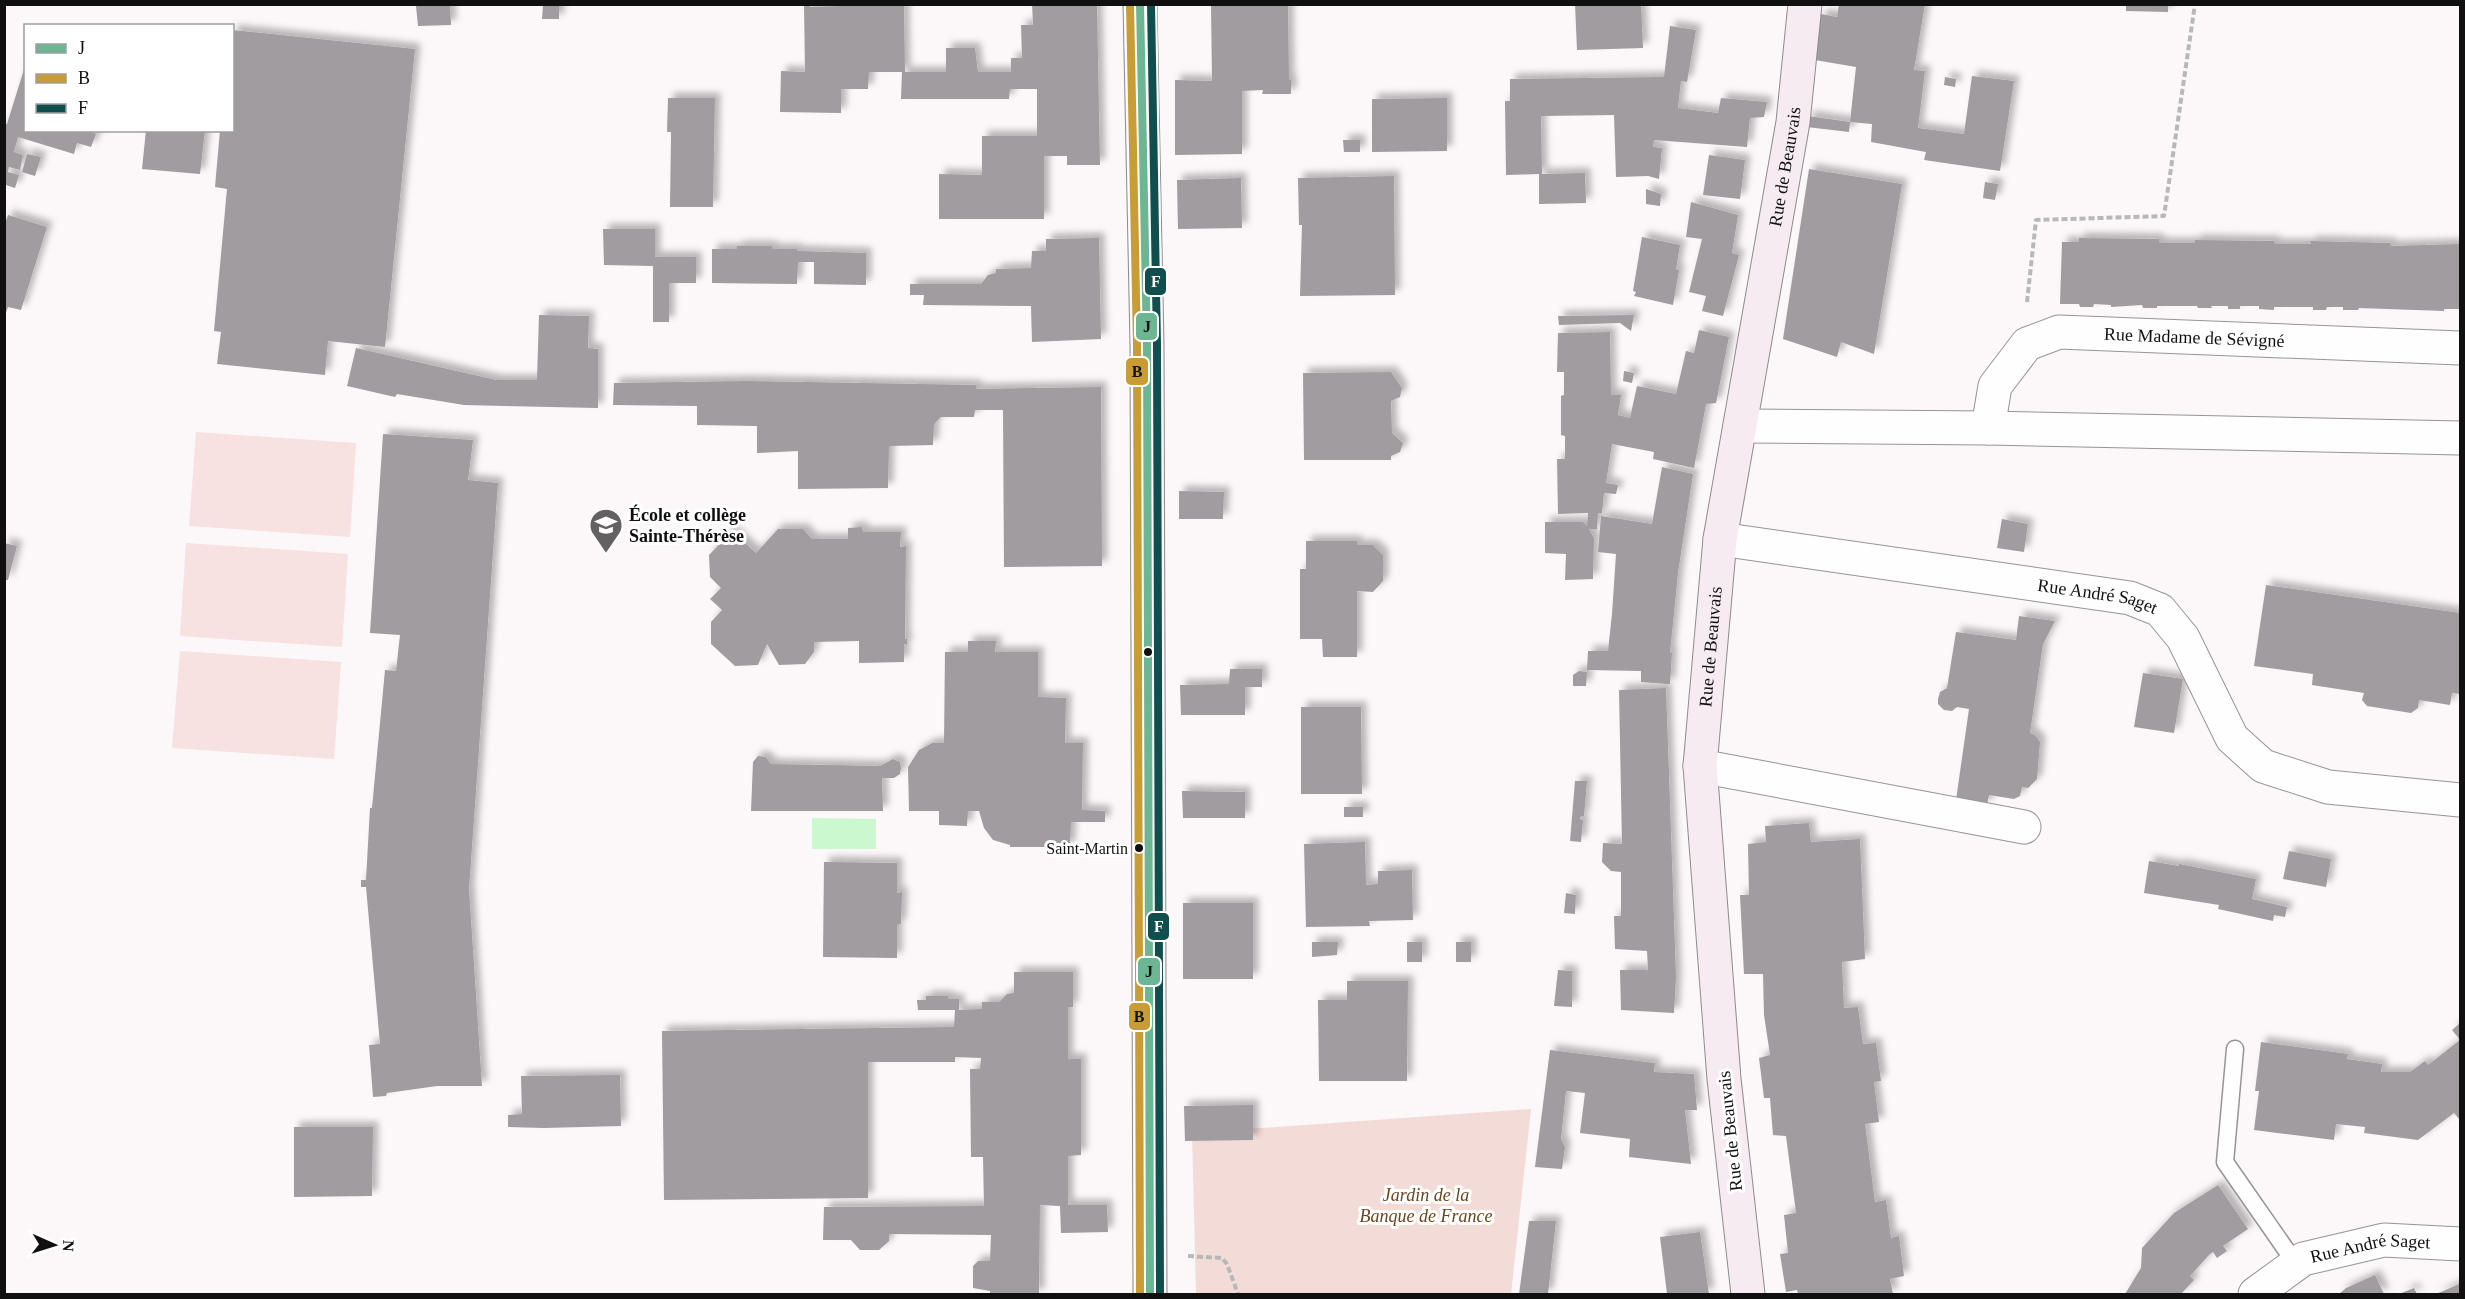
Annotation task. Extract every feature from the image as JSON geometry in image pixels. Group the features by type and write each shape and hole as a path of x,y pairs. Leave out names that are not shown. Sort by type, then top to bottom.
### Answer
{"street":[{"path":"1140,4 1147,345 1150,1294"},
{"name":"Rue de Beauvais","path":"1748,1294 1724,1079 1700,766 1720,539 1793,123 1805,4"},
{"name":"Rue Madame de Sévigné","path":"2027,344 2059,332 2460,348"},
{"path":"1988,428 1995,386 2027,344"},
{"path":"1740,426 1988,428 2460,438"},
{"name":"Rue André Saget","path":"1720,539 2130,598 2160,610 2182,638 2232,738 2263,766 2328,787 2460,800"},
{"path":"1700,766 2024,827"},
{"name":"Rue André Saget","path":"2256,1294 2303,1259 2384,1240 2460,1244"}],"lane":[{"path":"2235,1049 2225,1162 2296,1264"}],"path":[{"path":"2027,344 2024,328 2036,220 2164,216 2195,4"},
{"path":"1150,1253 1222,1258 1227,1264 1238,1294"}],"green space":[{"name":"Jardin de la Banque de France","path":"1531,1109 1511,1294 1196,1294 1192,1133"}],"shaded area":[{"path":"196,432 356,443 350,537 189,526"},
{"path":"186,543 348,554 342,647 180,636"},
{"path":"180,651 341,662 334,759 172,748"},
{"path":"812,818 876,819 876,849 812,849"}],"building":[{"path":"804,4 810,4 810,7 904,4 905,72 946,72 946,48 975,48 978,72 1011,72 1011,58 1022,58 1021,25 1033,25 1032,4 1097,4 1100,165 1067,165 1067,156 1044,156 1044,219 939,219 939,174 982,175 982,136 1037,136 1037,89 1010,89 1009,99 901,99 902,72 869,72 868,89 841,89 841,113 780,112 781,71 805,72"},
{"path":"1575,4 1641,4 1643,48 1577,50"},
{"path":"1839,4 1925,4 1914,70 1925,71 1918,128 1964,134 1972,76 2014,81 2000,171 1924,160 1926,152 1871,142 1872,124 1850,122 1856,67 1815,60 1821,14 1837,17"},
{"path":"450,5 451,25 418,26 416,6"},
{"path":"543,5 559,5 559,19 542,19"},
{"path":"1211,5 1288,5 1291,94 1262,94 1263,90 1242,91 1242,154 1175,155 1175,80 1212,81"},
{"path":"2126,5 2168,5 2168,12 2126,11"},
{"path":"1670,26 1696,30 1687,82 1681,81 1678,108 1718,113 1721,98 1767,102 1764,117 1750,118 1747,147 1654,140 1653,147 1662,148 1659,179 1648,176 1616,177 1614,115 1541,116 1542,174 1585,173 1586,203 1539,204 1539,174 1506,175 1505,101 1510,101 1510,79 1664,77"},
{"path":"234,30 415,49 385,347 328,341 325,375 217,364 221,332 214,331 227,189 215,187 220,132 234,132"},
{"path":"24,69 24,132 91,132 96,134 91,147 77,143 74,154 18,137 14,152 23,155 20,170 9,167 8,172 19,175 15,188 6,185 5,190 4,123 7,124"},
{"path":"1945,77 1956,79 1955,87 1944,85"},
{"path":"668,98 715,98 713,207 670,207 671,132 667,132"},
{"path":"1447,98 1447,151 1372,152 1372,99"},
{"path":"1808,116 1850,122 1849,132 1807,127"},
{"path":"146,132 205,132 200,174 142,169"},
{"path":"1343,140 1360,140 1360,152 1344,152"},
{"path":"27,154 41,157 35,176 22,172"},
{"path":"1709,155 1745,160 1740,199 1703,195"},
{"path":"1809,169 1902,184 1874,354 1841,342 1837,357 1783,339"},
{"path":"1394,176 1395,295 1300,296 1302,225 1299,225 1298,178"},
{"path":"1241,178 1242,228 1178,229 1177,180"},
{"path":"1985,182 1998,184 1995,200 1983,198"},
{"path":"1646,189 1661,194 1660,206 1646,204"},
{"path":"1691,202 1738,215 1732,253 1739,255 1723,316 1702,311 1706,296 1689,292 1702,239 1686,237"},
{"path":"8,215 47,227 21,310 8,307 5,315 4,226"},
{"path":"603,229 655,229 655,257 696,257 696,283 669,283 669,322 653,322 653,266 604,265"},
{"path":"1642,237 1680,245 1676,269 1679,270 1673,305 1634,296"},
{"path":"1099,238 1101,339 1032,342 1031,306 923,305 924,295 910,295 910,284 981,284 988,275 996,273 996,269 1031,268 1032,251 1046,251 1046,239"},
{"path":"2079,238 2159,239 2159,243 2195,243 2195,240 2274,241 2275,244 2311,244 2310,241 2390,243 2391,246 2460,244 2460,309 2444,309 2444,311 2359,308 2358,310 2343,310 2343,307 2327,307 2326,310 2313,310 2313,307 2274,307 2274,310 2259,309 2259,306 2240,306 2240,309 2228,309 2228,306 2143,308 2142,305 2111,307 2111,305 2094,304 2093,307 2080,307 2079,304 2060,304 2062,242 2079,242"},
{"path":"737,246 772,246 772,249 797,249 797,251 866,253 866,285 814,284 814,262 798,262 797,284 712,283 712,249 737,249"},
{"path":"539,315 589,316 588,348 598,349 598,408 464,405 397,394 395,397 347,386 356,348 496,380 537,380"},
{"path":"1634,315 1631,331 1620,323 1559,325 1558,316"},
{"path":"1699,330 1729,337 1716,403 1706,404 1694,468 1653,459 1654,452 1612,444 1606,483 1618,485 1616,494 1604,493 1602,513 1598,513 1597,529 1589,529 1594,538 1593,579 1565,580 1566,554 1545,553 1545,522 1583,522 1587,526 1588,513 1558,514 1557,459 1565,459 1565,436 1561,435 1561,396 1564,395 1564,372 1557,372 1558,333 1610,332 1611,395 1621,395 1618,415 1630,418 1637,386 1676,394 1686,351 1694,353"},
{"path":"1624,371 1634,373 1632,383 1623,381"},
{"path":"1391,372 1402,388 1400,397 1391,401 1392,433 1403,443 1400,452 1391,456 1391,460 1304,460 1303,373"},
{"path":"747,381 976,385 976,389 1101,387 1102,566 1004,567 1003,410 975,410 974,417 941,417 934,424 933,445 889,446 888,488 798,489 798,451 757,453 757,426 697,425 697,406 613,405 614,383"},
{"path":"383,434 473,440 468,480 498,483 469,889 482,1086 437,1086 373,1097 369,1045 380,1044 366,887 361,887 361,880 366,880 370,808 372,808 385,670 396,671 400,635 370,633"},
{"path":"1662,467 1693,474 1678,573 1670,653 1672,652 1670,684 1641,682 1641,671 1587,670 1588,651 1608,651 1612,614 1616,554 1598,552 1601,516 1652,524"},
{"path":"1179,491 1224,492 1223,519 1179,519"},
{"path":"2002,519 2028,524 2024,552 1997,548"},
{"path":"862,527 863,532 901,532 900,547 906,546 905,639 907,639 907,645 904,644 904,662 859,663 859,641 814,642 814,652 805,664 779,665 767,644 758,665 735,666 711,644 711,622 722,610 710,599 721,588 710,577 709,555 732,531 756,553 778,529 803,529 812,539 848,539 848,528"},
{"path":"1306,541 1357,541 1357,545 1373,545 1383,555 1383,581 1373,592 1357,591 1357,657 1323,657 1322,639 1300,639 1300,569 1306,569"},
{"path":"4,543 17,546 8,580 4,580"},
{"path":"2266,585 2460,613 2460,694 2452,693 2450,705 2419,700 2418,708 2411,713 2367,706 2362,700 2364,693 2312,685 2313,674 2254,666"},
{"path":"2019,616 2055,621 2043,644 2030,733 2035,735 2040,742 2037,779 2028,788 2022,787 2020,796 2014,799 1989,795 1987,805 1956,800 1969,709 1957,707 1952,711 1944,710 1938,704 1938,699 1940,692 1947,688 1956,632 2016,640"},
{"path":"968,641 996,641 995,652 1038,652 1038,697 1066,698 1065,743 1083,743 1082,810 1105,811 1105,822 1071,822 1070,847 1010,847 1010,845 993,840 984,828 979,811 968,811 967,826 939,825 939,811 909,811 908,767 919,750 932,743 944,743 945,652 968,652"},
{"path":"1230,669 1262,669 1262,687 1245,687 1245,715 1181,715 1180,685 1229,684"},
{"path":"1579,671 1587,672 1586,686 1573,686 1573,675"},
{"path":"2143,673 2183,679 2174,733 2134,727"},
{"path":"1666,688 1676,977 1674,1013 1621,1010 1620,970 1648,970 1647,951 1615,949 1614,916 1621,916 1621,872 1611,871 1602,862 1603,843 1622,844 1619,690"},
{"path":"1301,707 1361,707 1362,794 1301,794"},
{"path":"758,756 766,757 771,764 880,766 893,759 900,762 901,768 900,774 894,778 882,778 883,811 751,811 753,762"},
{"path":"1575,781 1587,781 1584,816 1580,819 1583,820 1581,842 1570,841"},
{"path":"1182,791 1245,792 1245,818 1183,818"},
{"path":"1344,807 1363,807 1363,817 1344,817"},
{"path":"1809,823 1811,842 1860,839 1865,959 1842,962 1844,1008 1858,1007 1863,1044 1876,1043 1881,1081 1874,1082 1879,1122 1865,1124 1875,1202 1886,1200 1891,1238 1899,1236 1904,1276 1890,1279 1893,1294 1798,1294 1797,1290 1786,1292 1780,1254 1788,1253 1784,1215 1796,1213 1786,1136 1773,1135 1770,1098 1764,1098 1759,1058 1770,1055 1764,1015 1763,974 1744,974 1740,895 1749,895 1748,844 1766,842 1765,826"},
{"path":"1365,842 1366,885 1378,884 1378,871 1412,870 1413,920 1369,921 1370,926 1306,927 1304,844"},
{"path":"2289,851 2331,859 2326,887 2283,879"},
{"path":"2149,861 2179,866 2179,864 2256,879 2252,899 2287,907 2285,917 2274,915 2273,921 2218,909 2219,905 2144,893"},
{"path":"824,862 897,863 897,893 902,892 901,924 897,925 897,958 823,957"},
{"path":"1566,893 1576,895 1575,914 1564,913"},
{"path":"1183,903 1253,903 1253,979 1183,979"},
{"path":"1312,942 1338,942 1337,955 1312,957"},
{"path":"1407,942 1422,942 1422,962 1407,962"},
{"path":"1456,942 1471,942 1471,962 1456,962"},
{"path":"1558,970 1572,971 1572,1007 1554,1006"},
{"path":"1014,972 1073,972 1073,1007 1068,1007 1068,1059 1081,1059 1081,1155 1068,1156 1068,1205 1107,1205 1108,1232 1061,1233 1060,1206 1040,1205 1039,1294 990,1294 990,1291 973,1288 973,1266 978,1261 990,1261 991,1235 889,1234 889,1241 879,1250 860,1250 851,1240 823,1240 824,1207 984,1206 983,1157 971,1157 970,1069 980,1069 981,1058 955,1057 955,1062 868,1062 868,1198 664,1200 662,1031 954,1027 955,1010 918,1010 917,1000 926,1000 926,996 948,996 948,999 959,999 959,1010 982,1009 982,1002 999,1002 1007,994 1014,993"},
{"path":"1347,981 1408,981 1407,1081 1319,1081 1318,1000 1347,1000"},
{"path":"2460,1023 2460,1040 2452,1030"},
{"path":"2460,1040 2460,1120 2454,1113 2418,1140 2364,1133 2365,1127 2336,1124 2334,1140 2254,1130 2259,1091 2255,1091 2261,1042 2348,1054 2347,1059 2382,1064 2381,1072 2410,1072 2425,1061 2428,1065"},
{"path":"1550,1050 1655,1063 1654,1072 1694,1074 1697,1110 1685,1110 1691,1164 1629,1157 1630,1139 1580,1133 1585,1093 1566,1091 1561,1139 1565,1147 1562,1169 1535,1167"},
{"path":"620,1075 621,1126 508,1127 508,1115 522,1114 521,1076"},
{"path":"1253,1105 1253,1140 1185,1141 1184,1106"},
{"path":"294,1127 373,1127 372,1196 294,1197"},
{"path":"2218,1185 2248,1229 2223,1246 2227,1251 2217,1258 2213,1252 2209,1255 2190,1276 2194,1280 2181,1294 2125,1294 2141,1268 2142,1248 2174,1213"},
{"path":"1529,1221 1556,1221 1548,1294 1519,1294"},
{"path":"1700,1232 1709,1294 1667,1294 1660,1237"},
{"path":"2375,1275 2384,1294 2339,1294 2346,1288"},
{"path":"2459,1284 2460,1294 2434,1294 2441,1292"},
{"path":"2414,1288 2417,1294 2399,1294"}],"transit line":[{"name":"B","path":"1130,4 1137,345 1140,1294"},
{"name":"J","path":"1140,4 1147,345 1150,1294"},
{"name":"F","path":"1151,4 1157,345 1160,1294"}],"place":[{"name":"École et collège Sainte-Thérèse","path":"606,554"},
{"name":"Saint-Martin","path":"1139,848"}]}
